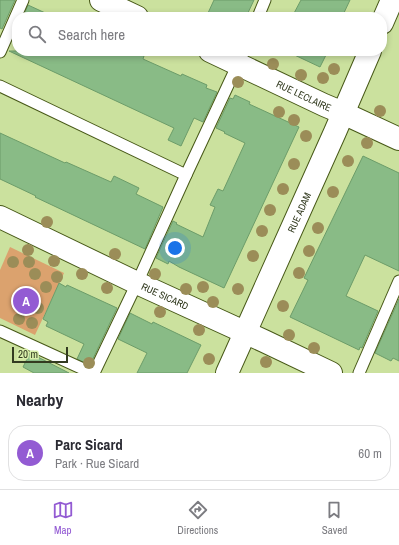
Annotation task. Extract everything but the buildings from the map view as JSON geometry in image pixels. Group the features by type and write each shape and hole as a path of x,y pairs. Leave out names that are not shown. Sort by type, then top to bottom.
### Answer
{"street":[{"path":"101,0 126,12"},
{"path":"387,12 392,0"},
{"name":"RUE ADAM","path":"227,373 368,56"},
{"name":"RUE LECLAIRE","path":"240,57 324,105 399,139"},
{"name":"RUE SICARD","path":"0,217 137,283 331,373"}],"lane":[{"path":"18,12 23,0"},
{"path":"260,12 265,0"},
{"path":"0,52 12,25"},
{"path":"0,331 93,373 137,283 240,57"},
{"path":"0,86 186,175"},
{"path":"359,373 399,281"}],"shaded area":[{"path":"10,247 64,273 35,335 0,318 0,270"}],"place":[{"name":"Parc Sicard","path":"26,301"}]}
